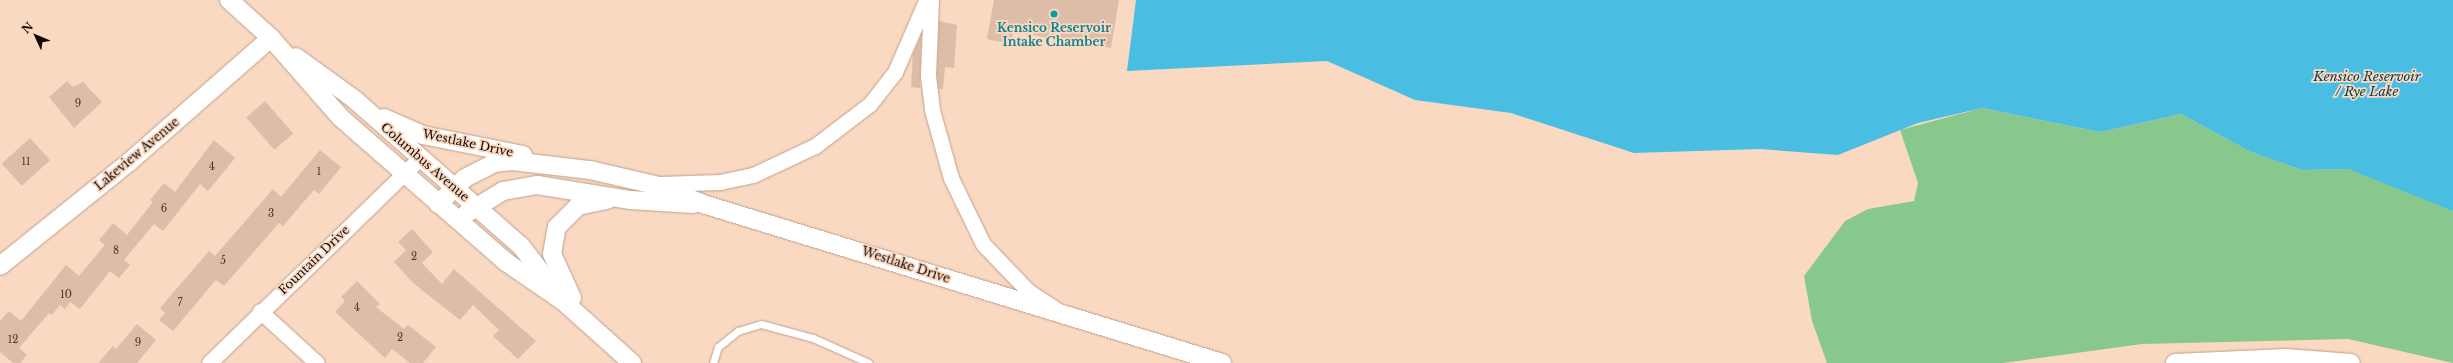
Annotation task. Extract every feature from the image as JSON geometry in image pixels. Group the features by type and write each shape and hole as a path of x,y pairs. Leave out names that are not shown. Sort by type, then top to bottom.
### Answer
{"street":[{"name":"Columbus Avenue","path":"229,0 271,38 354,99 521,246 563,301"},
{"path":"438,204 478,169 494,163 512,161 590,170 635,180 685,185 720,182 753,175 815,146 870,104 895,72 926,0"},
{"name":"Westlake Drive","path":"931,0 928,54 932,110 940,144 966,213 983,244 1028,291 1056,309 1108,330"},
{"name":"Columbus Avenue","path":"271,38 341,118 506,262 563,301 632,363"},
{"name":"Lakeview Avenue","path":"0,266 128,162 271,38"},
{"name":"Westlake Drive","path":"354,99 378,116 423,135 590,170"},
{"name":"Fountain Drive","path":"209,363 260,311 420,158"},
{"path":"635,180 703,204"},
{"path":"459,222 475,205 503,191 537,185 631,200"},
{"path":"588,324 556,268 553,239 566,215 578,206 592,201 631,200 703,204"},
{"name":"Westlake Drive","path":"703,204 1108,330 1222,363"},
{"path":"260,311 317,363"},
{"path":"2175,363 2286,358 2351,363"}],"lane":[{"path":"714,363 718,347 738,331 762,324 813,338 869,363"}],"green space":[{"path":"1982,108 2100,132 2181,114 2251,152 2302,170 2348,169 2445,206 2453,211 2453,363 2348,339 2142,344 2003,363 1827,363 1812,321 1804,276 1845,221 1868,209 1914,201 1918,183 1900,130"}],"water":[{"name":"Kensico Reservoir / Rye Lake","path":"1136,0 2453,0 2453,211 2348,169 2302,170 2251,152 2181,114 2100,132 1982,108 1918,123 1838,155 1760,149 1634,153 1511,113 1415,100 1327,61 1127,71"}],"building":[{"name":"Kensico Reservoir Intake Chamber","path":"994,0 1119,0 1111,48 1013,32 1011,44 987,39"},
{"path":"939,21 957,25 954,68 945,67 943,89 939,89 937,76"},
{"path":"921,36 920,88 911,87 913,53"},
{"path":"67,81 73,87 83,82 102,102 74,128 49,97"},
{"path":"265,101 293,133 274,150 246,117"},
{"path":"30,138 50,160 22,186 2,163"},
{"path":"214,140 235,158 208,191 200,184 163,231 154,224 124,260 130,265 119,278 110,271 80,309 70,302 65,309 60,305 52,315 49,313 19,348 27,355 20,363 13,363 0,352 0,321 9,311 21,321 66,265 79,276 105,245 99,240 113,223 127,235 153,202 150,200 164,183 175,192"},
{"path":"320,150 341,167 319,194 314,190 283,226 279,223 224,286 216,280 173,331 159,320 165,313 160,308 209,251 215,256 273,189 281,197"},
{"path":"412,229 433,252 422,263 442,284 454,269 536,341 518,359 493,336 499,330 473,305 460,320 413,283 394,262 406,250 398,242"},
{"path":"357,281 380,304 376,307 404,329 408,325 436,347 423,363 410,363 392,349 385,358 335,312 345,301 341,297"},
{"path":"137,324 156,340 137,363 98,363 113,346 116,349"}],"place":[{"name":"Kensico Reservoir Intake Chamber","path":"1054,14"}]}
